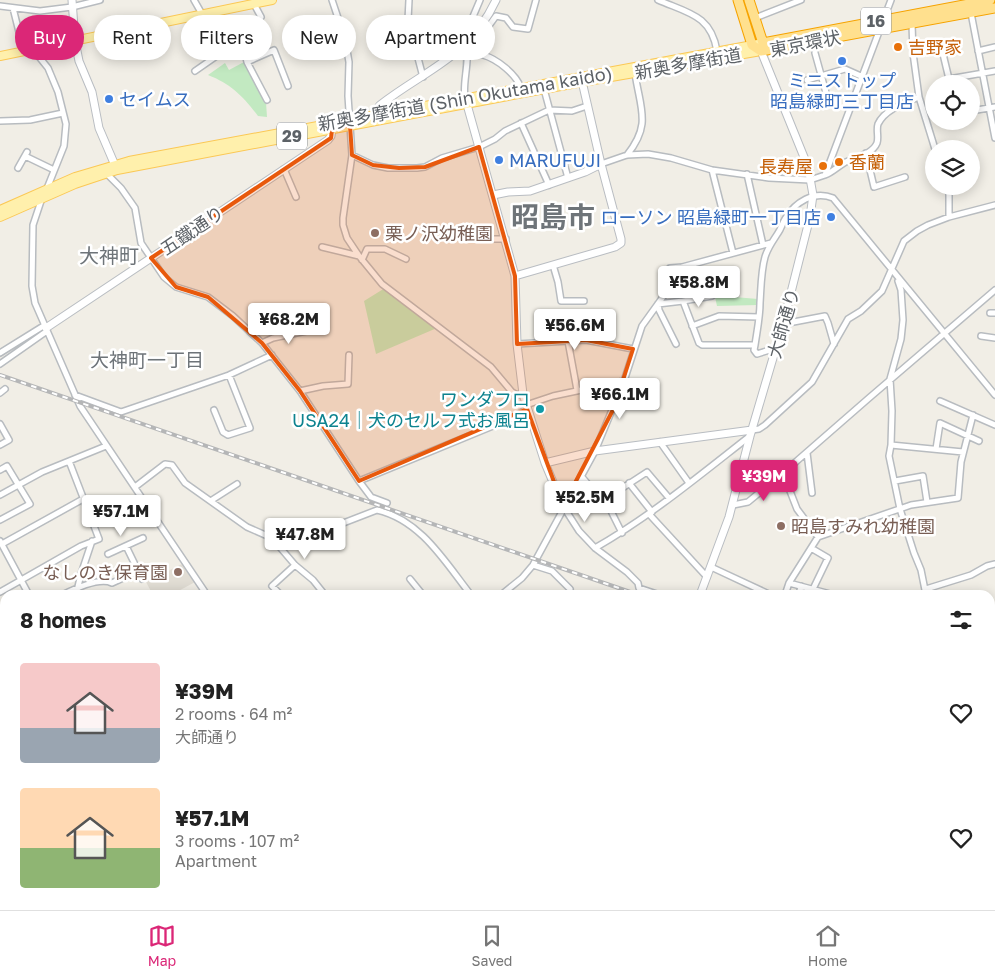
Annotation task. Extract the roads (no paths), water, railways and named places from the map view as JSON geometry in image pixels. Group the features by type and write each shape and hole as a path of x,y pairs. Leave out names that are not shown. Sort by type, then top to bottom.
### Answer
{"highway":[{"name":"東京環状","path":"738,0 752,45 762,47 882,24 990,0"},
{"name":"東京環状","path":"749,0 762,47"},
{"name":"東京環状","path":"882,24 912,24 995,8"}],"main road":[{"path":"84,38 272,0"},
{"name":"新奥多摩街道","path":"698,55 752,45"},
{"name":"新奥多摩街道","path":"467,101 544,90 581,80 635,73 762,47"},
{"path":"0,56 15,53"},
{"name":"新奥多摩街道 (Shin Okutama kaido)","path":"116,167 152,156 350,123 467,101 521,88 581,80 698,55"},
{"name":"新奥多摩街道 (Shin Okutama kaido)","path":"116,167 332,129 377,115 467,101"},
{"name":"29","path":"0,217 74,184 106,173 116,167"},
{"name":"29","path":"0,210 80,175 116,167"}],"street":[{"path":"0,6 40,11 100,0"},
{"path":"194,0 202,14"},
{"path":"332,0 347,47 352,155 343,226 347,238 360,258 382,284 491,367 512,392 517,395 523,394"},
{"path":"409,0 408,20 423,77"},
{"path":"474,15 480,0"},
{"path":"488,15 496,0"},
{"path":"495,17 506,18 514,27 528,29 536,0"},
{"path":"658,0 701,18 715,36 717,51"},
{"path":"755,18 800,0"},
{"path":"825,175 891,0"},
{"path":"254,4 260,15"},
{"path":"13,8 15,16"},
{"path":"971,13 992,108 995,138"},
{"path":"912,24 912,53 919,97 925,116"},
{"name":"大師通り","path":"702,590 733,505 751,433 806,237 813,195 808,167 762,47"},
{"path":"978,51 995,48"},
{"path":"267,100 247,62 274,50 288,86"},
{"path":"815,53 828,100"},
{"path":"943,54 948,79 995,71"},
{"path":"42,60 48,68 58,92 66,124 64,146 33,225 32,286 35,303 80,406 204,590"},
{"path":"79,60 92,92 99,128 116,167"},
{"path":"195,71 211,60"},
{"path":"377,115 376,109 380,105 448,60"},
{"path":"466,60 464,83 467,101 515,276 517,344 526,407 564,506 579,531 596,548 627,572 638,583 639,588 645,590"},
{"path":"495,60 513,74 521,88"},
{"path":"808,80 845,69 863,77"},
{"path":"627,155 638,141 643,124 635,73"},
{"path":"515,276 615,247 621,243 581,80"},
{"path":"544,90 568,178"},
{"path":"493,195 530,191 627,155 648,154 671,158 712,170 769,178 810,180 832,172 843,163 866,153 877,143 877,125 884,115 919,97"},
{"path":"352,155 378,166 393,168 425,167 442,158 495,139 505,130 549,110 572,111 587,106"},
{"path":"0,121 30,120 63,113"},
{"path":"521,123 549,184"},
{"name":"五鐵通り","path":"46,328 328,140 332,129"},
{"path":"866,153 874,187 905,177"},
{"path":"18,168 26,154 54,170"},
{"path":"284,169 296,197"},
{"path":"712,170 733,254"},
{"path":"106,173 121,188 135,208 141,243 164,277 176,288 208,298 238,320 262,343 300,391 371,497 387,503"},
{"path":"747,174 763,245"},
{"path":"776,348 758,354 754,350 765,257 771,242 786,217 800,202 813,195 824,194 833,198 896,277 995,395"},
{"path":"949,217 950,195"},
{"path":"596,548 651,513 751,433 765,425 812,382 848,319 861,312 882,291 904,242 922,227 949,217 995,205"},
{"path":"451,233 484,239 506,239"},
{"path":"670,268 682,267 733,254 771,242"},
{"path":"322,247 360,258"},
{"path":"360,258 368,249 384,249 406,259"},
{"path":"553,265 561,301 584,302"},
{"path":"507,590 522,578 533,565 595,451 624,381 642,326 682,267"},
{"path":"896,277 901,290 903,320 901,339 890,379 892,411 889,456 900,509 925,590"},
{"path":"733,505 748,502 995,290"},
{"path":"658,304 712,296"},
{"path":"683,301 699,343 702,345 755,345"},
{"path":"658,304 659,310 676,344"},
{"path":"282,336 274,317 303,308"},
{"path":"692,326 719,316 759,318"},
{"path":"783,324 825,316 834,344"},
{"path":"0,353 46,328"},
{"path":"0,364 46,328"},
{"path":"262,343 282,336 311,330"},
{"path":"980,336 995,338"},
{"path":"517,344 586,340 633,349"},
{"path":"568,341 577,390"},
{"path":"75,395 121,412 229,375 272,354"},
{"path":"300,391 323,386 348,384 349,354"},
{"path":"214,410 223,432 228,435 250,428 229,375"},
{"path":"359,481 510,419 526,407 553,396 624,381"},
{"path":"940,401 995,425"},
{"path":"787,590 789,582 818,537 900,509 927,502 958,498 963,452 973,415"},
{"path":"936,449 940,423 979,441"},
{"path":"0,424 9,440 0,444"},
{"path":"546,463 595,451 751,433"},
{"path":"660,442 689,483"},
{"path":"891,445 963,452"},
{"path":"0,495 42,472 106,446"},
{"path":"807,453 812,493"},
{"path":"4,590 92,541 98,540 99,537 69,461"},
{"path":"135,487 165,464 172,465 185,483 212,500 247,527 272,538 295,565 322,590"},
{"path":"0,470 7,466 30,504 0,520"},
{"path":"621,489 648,472 669,498"},
{"path":"783,473 798,509 818,537"},
{"path":"581,476 611,511 622,533"},
{"path":"895,480 923,476 927,502"},
{"path":"212,500 237,484"},
{"path":"629,484 651,513 707,577"},
{"path":"27,590 1,542 83,499"},
{"path":"272,538 333,527 377,510 403,520 427,540 467,590"},
{"path":"108,554 143,538"},
{"path":"77,590 92,541"},
{"path":"126,546 142,579"},
{"path":"789,582 813,589 828,558 811,548"},
{"path":"932,590 971,576 987,566 995,564"},
{"path":"276,590 272,586 295,565"},
{"path":"533,565 552,571 570,589"},
{"path":"711,567 760,590"},
{"path":"72,590 107,580 112,582 138,571"},
{"path":"410,579 418,590"},
{"path":"800,590 801,586"}],"railway":[{"path":"0,375 624,590"}],"place":[{"name":"吉野家","path":"898,47"},
{"name":"ミニストップ 昭島緑町三丁目店","path":"842,61"},
{"name":"セイムス","path":"109,99"},
{"name":"MARUFUJI","path":"499,160"},
{"name":"香蘭","path":"839,162"},
{"name":"長寿屋","path":"823,166"},
{"name":"ローソン 昭島緑町一丁目店","path":"831,217"},
{"name":"栗ノ沢幼稚園","path":"375,233"},
{"name":"ワンダフロ USA24｜犬のセルフ式お風呂","path":"540,409"},
{"name":"昭島すみれ幼稚園","path":"781,526"},
{"name":"なしのき保育園","path":"178,572"}],"district":[{"name":"昭島市","path":"553,216"},
{"name":"大神町","path":"109,255"},
{"name":"大神町一丁目","path":"147,359"}]}
